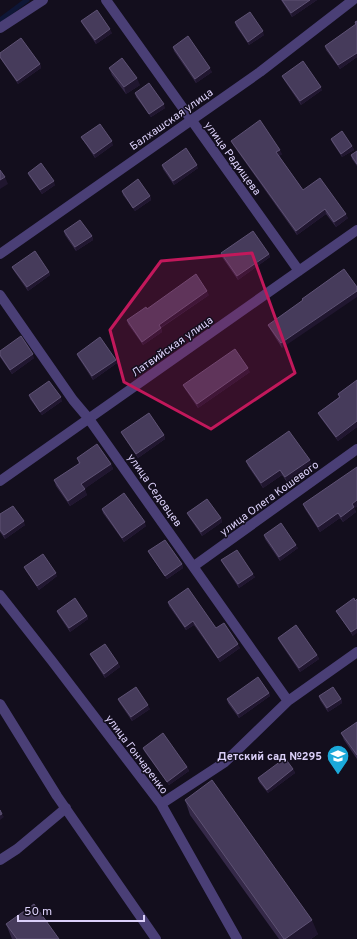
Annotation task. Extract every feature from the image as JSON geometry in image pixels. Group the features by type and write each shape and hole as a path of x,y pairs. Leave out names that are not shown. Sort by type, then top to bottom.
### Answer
{"street":[{"path":"0,28 43,0"},
{"name":"улица Радищева","path":"106,0 299,271"},
{"name":"Балхашская улица","path":"0,254 260,72 353,0"},
{"name":"Латвийская улица","path":"0,481 357,230"},
{"name":"улица Седовцев","path":"0,295 73,400 89,419 194,566 288,701"},
{"name":"улица Олега Кошевого","path":"194,566 357,449"},
{"name":"улица Гончаренко","path":"0,595 161,804 237,939"},
{"path":"161,804 225,762 288,701 357,652"},
{"path":"0,704 57,796 156,939"},
{"path":"0,860 17,849 66,808"}],"highlighted area":[{"path":"252,253 295,373 211,429 124,382 110,330 161,261"}],"building":[{"path":"282,0 310,0 291,13"},
{"path":"97,10 110,29 95,40 81,21"},
{"path":"250,12 263,31 248,42 235,22"},
{"path":"357,21 357,53 338,65 325,46 356,24 355,22"},
{"path":"188,36 210,68 195,79 173,47"},
{"path":"21,38 40,64 17,81 0,57 0,53"},
{"path":"122,58 137,78 124,87 109,68"},
{"path":"303,61 321,87 300,101 282,76"},
{"path":"149,83 164,104 149,114 135,93"},
{"path":"260,120 280,150 276,152 303,190 320,178 346,214 334,222 325,209 296,231 231,141"},
{"path":"100,124 112,141 94,154 81,137"},
{"path":"342,131 352,146 341,154 331,139"},
{"path":"186,148 197,165 173,181 162,165"},
{"path":"357,151 357,164 351,155"},
{"path":"41,163 54,181 40,190 28,173"},
{"path":"0,170 5,177 0,180"},
{"path":"138,179 150,196 133,208 122,191"},
{"path":"80,220 92,236 75,247 64,231"},
{"path":"253,231 269,254 237,276 221,253"},
{"path":"35,251 49,272 27,287 12,267"},
{"path":"344,269 357,287 357,291 281,343 268,325"},
{"path":"196,274 207,291 159,325 161,328 142,342 127,320 146,307 147,309"},
{"path":"21,336 33,354 10,370 0,355 0,351"},
{"path":"100,337 116,360 92,376 77,354"},
{"path":"235,349 248,368 197,404 183,385"},
{"path":"357,380 357,421 336,437 318,413 340,397 338,394"},
{"path":"49,381 61,397 40,412 29,395"},
{"path":"149,413 164,435 136,454 121,432"},
{"path":"289,431 310,460 285,477 280,470 261,483 246,461"},
{"path":"97,444 111,464 81,484 85,489 68,501 54,480 80,463 77,458"},
{"path":"357,467 357,500 352,504 354,507 341,517 338,513 318,527 303,504"},
{"path":"124,493 145,522 122,538 102,509"},
{"path":"207,499 221,518 201,532 187,513"},
{"path":"13,506 24,521 4,535 0,530 0,514"},
{"path":"281,523 296,545 279,557 264,535"},
{"path":"165,540 182,564 165,576 148,551"},
{"path":"237,550 253,574 238,584 221,560"},
{"path":"43,554 56,573 37,586 24,567"},
{"path":"188,588 216,628 224,623 238,644 218,658 193,621 185,627 168,602"},
{"path":"75,598 87,616 69,628 57,611"},
{"path":"354,598 355,601 357,599 357,628 351,632 336,611"},
{"path":"296,625 317,655 299,668 278,638"},
{"path":"105,644 118,663 104,674 90,654"},
{"path":"258,677 269,693 238,714 227,699"},
{"path":"136,687 148,705 131,717 118,699"},
{"path":"333,687 341,699 327,708 319,696"},
{"path":"357,722 357,755 341,733"},
{"path":"163,733 187,767 167,782 143,748"},
{"path":"285,758 293,769 267,790 258,778"},
{"path":"212,780 312,920 285,939 185,800"},
{"path":"34,904 59,939 17,939 6,924"}],"waterway":[{"path":"0,20 27,0"}],"place":[{"name":"Детский сад №295","path":"338,776"}]}
